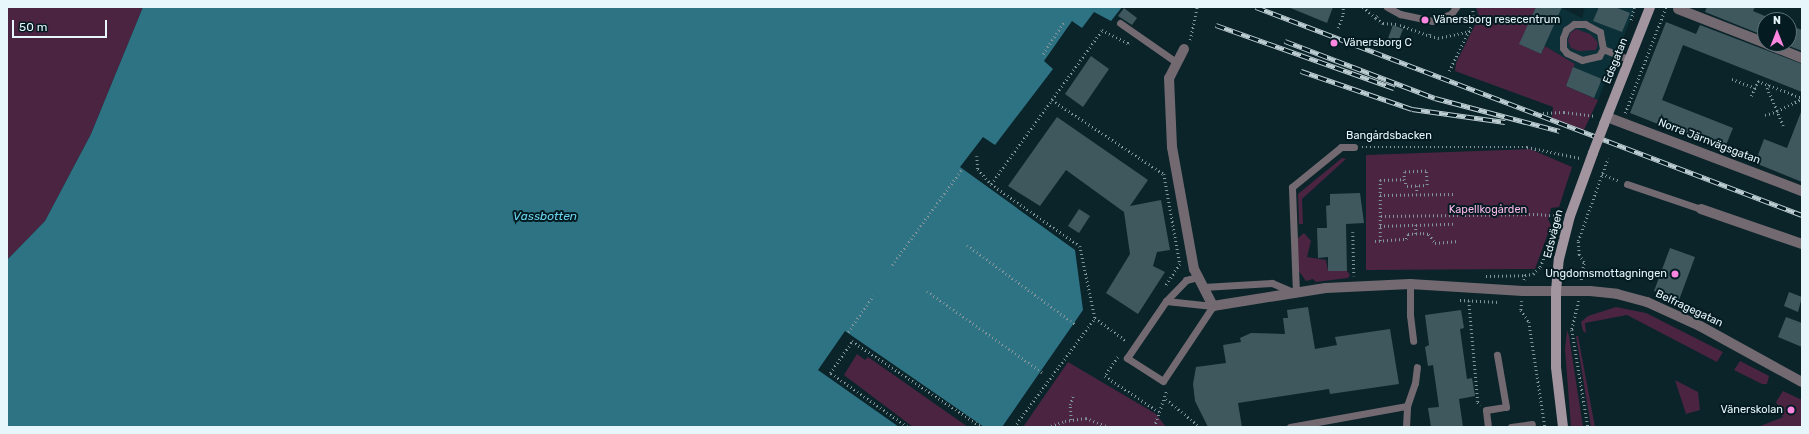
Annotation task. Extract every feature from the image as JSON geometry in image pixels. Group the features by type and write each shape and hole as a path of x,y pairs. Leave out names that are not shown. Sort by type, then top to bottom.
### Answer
{"main road":[{"name":"Edsgatan","path":"1606,120 1650,7"},
{"name":"Edsvägen","path":"1563,427 1556,367 1556,291 1566,229 1606,120"}],"street":[{"path":"1678,9 1757,40"},
{"path":"1184,49 1169,78 1172,147 1187,234 1198,277 1213,306"},
{"path":"1787,52 1802,58"},
{"name":"Norra Järnvägsgatan","path":"1606,120 1622,122 1802,191"},
{"path":"1701,209 1802,244"},
{"name":"Belfragegatan","path":"1213,306 1326,288 1410,284 1617,294 1647,302 1700,326 1802,382"}],"lane":[{"path":"1387,7 1400,14 1432,20 1451,14 1456,7"},
{"path":"1120,23 1137,37 1176,62"},
{"path":"1574,24 1585,24 1593,28 1601,36 1603,49 1599,56 1590,60 1575,58 1563,48 1566,30 1574,24"},
{"path":"1603,49 1630,60"},
{"name":"Bangårdsbacken","path":"1296,293 1292,187 1341,147 1354,146"},
{"path":"1627,184 1701,209"},
{"path":"1166,301 1213,306 1163,381 1127,358 1166,301 1186,280 1198,277"},
{"path":"1203,286 1272,283 1296,293"},
{"path":"1410,284 1413,341"},
{"path":"1488,427 1486,410 1506,407 1497,355"},
{"path":"1406,427 1407,406 1415,383 1417,368"},
{"path":"1290,427 1407,406"},
{"path":"1511,427 1532,424"}],"path":[{"path":"1184,49 1190,40 1197,7"},
{"path":"1338,28 1343,14 1343,7"},
{"path":"1363,7 1377,17 1383,24 1401,25 1430,35 1447,37 1470,31"},
{"path":"1449,71 1470,31 1473,7"},
{"path":"1622,122 1666,7"},
{"path":"1043,54 1064,22"},
{"path":"991,184 1102,30 1128,43 1137,37"},
{"path":"1732,79 1754,88"},
{"path":"1751,96 1758,81 1802,98"},
{"path":"1769,84 1767,89 1783,126"},
{"path":"1765,115 1777,111 1802,98"},
{"path":"1052,100 1164,174 1180,264 1163,290"},
{"path":"1543,113 1564,112 1596,116"},
{"name":"Bangårdsbacken","path":"1354,146 1527,147 1580,158"},
{"path":"978,156 978,169 991,184 1080,246 1095,318 1129,343"},
{"path":"1608,158 1602,174 1627,184"},
{"path":"892,265 962,169"},
{"path":"1405,172 1426,172 1426,185 1407,186 1404,179 1405,172"},
{"path":"1380,241 1380,180 1404,179"},
{"path":"1417,186 1417,194"},
{"path":"1380,195 1456,194"},
{"path":"1381,216 1537,214 1559,216 1540,267 1533,274 1483,276"},
{"path":"1380,226 1453,224"},
{"path":"1416,225 1416,234"},
{"path":"1353,232 1355,278 1362,277"},
{"path":"1375,242 1406,239 1408,234 1429,234 1435,242 1458,241"},
{"path":"967,245 1075,324"},
{"path":"1525,275 1521,310 1529,322 1545,427"},
{"path":"1468,286 1478,402 1486,410"},
{"path":"927,291 1042,372"},
{"path":"848,332 873,296"},
{"path":"1014,427 1095,318"},
{"path":"1125,348 1133,336"},
{"path":"907,427 830,373 852,342 982,427"},
{"path":"1121,354 1105,376 1161,413"},
{"path":"1154,427 1166,399 1168,386 1163,381"},
{"path":"1071,420 1070,405 1073,396"},
{"path":"1166,399 1200,427"},
{"path":"1047,427 1071,420 1086,418 1108,427"}],"shaded area":[{"path":"1560,7 1582,18 1585,7 1632,7 1634,11 1598,100 1566,86 1575,64 1545,46 1541,54 1519,44"}],"green space":[{"path":"7,7 143,7 91,134 45,221 7,260"},
{"path":"1476,7 1536,7 1520,44 1541,54 1545,46 1575,64 1566,86 1598,100 1584,130 1552,118 1553,107 1455,71 1456,63 1479,17"},
{"path":"1576,29 1590,34 1596,40 1598,43 1596,50 1579,51 1571,48 1568,41 1570,33"},
{"name":"Kapellkogården","path":"1530,149 1572,167 1559,207 1551,208 1548,219 1551,225 1535,269 1366,270 1366,155"},
{"path":"1342,158 1346,159 1302,199 1303,224 1299,224 1298,194"},
{"path":"1304,233 1311,241 1307,257 1326,260 1328,271 1347,271 1350,275 1348,278 1316,282 1313,279 1306,281 1298,270 1297,255 1297,239"},
{"path":"1616,307 1646,313 1723,352 1717,362 1627,315 1585,323 1586,333 1583,331 1581,322 1588,316"},
{"path":"1567,330 1583,427 1571,427 1565,349"},
{"path":"1576,336 1578,336 1595,427 1591,427"},
{"path":"857,354 865,360 868,357 968,427 913,427 844,375"},
{"path":"1740,361 1769,376 1767,384 1762,384 1734,370"},
{"path":"1068,362 1156,414 1166,427 1023,427"},
{"path":"1675,380 1698,392 1700,410 1686,414"},
{"name":"Vänerskolan","path":"1783,391 1802,400 1802,427 1758,427 1783,417 1776,402"}],"water":[{"name":"Vassbotten","path":"143,7 1122,7 1111,21 1094,12 1082,28 1072,21 1044,61 1053,69 995,145 983,137 960,167 1075,250 1083,310 1002,427 984,427 845,331 818,370 899,427 7,427 7,260 45,221 91,134"}],"building":[{"path":"1288,7 1333,7 1327,23"},
{"path":"1536,7 1562,7 1541,54 1519,44"},
{"path":"1599,7 1615,7 1630,13 1622,32 1593,21"},
{"path":"1707,7 1755,7 1753,11 1757,13 1757,33 1705,12"},
{"path":"1124,8 1137,18 1132,25 1118,16"},
{"path":"1666,22 1696,34 1700,25 1757,47 1757,52 1771,52 1802,64 1802,92 1683,45 1662,100 1733,128 1724,150 1630,113"},
{"path":"1393,25 1403,29 1397,45 1387,41"},
{"path":"1797,28 1802,30 1802,51 1797,49"},
{"path":"1091,56 1109,69 1083,107 1065,94"},
{"path":"1573,67 1602,79 1594,98 1566,86"},
{"path":"1801,112 1802,182 1755,163 1764,139 1787,148"},
{"path":"1057,117 1148,180 1130,206 1161,200 1170,250 1157,252 1153,266 1165,272 1138,314 1106,293 1130,254 1124,212 1066,170 1040,206 1008,186"},
{"path":"1360,193 1364,223 1346,224 1347,271 1328,271 1328,257 1318,258 1317,228 1327,228 1326,206 1330,205 1330,194"},
{"path":"1079,209 1090,216 1079,233 1068,226"},
{"name":"Ungdomsmottagningen","path":"1670,248 1695,257 1679,300 1654,291"},
{"path":"1789,292 1802,297 1798,312 1784,306"},
{"path":"1308,307 1315,349 1337,345 1335,337 1390,329 1399,384 1330,394 1329,389 1238,403 1242,427 1208,427 1195,401 1193,384 1196,367 1226,363 1223,345 1241,342 1240,338 1251,333 1285,334 1283,318 1288,318 1287,310"},
{"path":"1461,310 1464,328 1460,329 1467,379 1472,378 1475,396 1459,399 1463,427 1431,427 1428,408 1439,407 1433,365 1428,366 1425,347 1429,345 1425,315"},
{"path":"1786,317 1802,323 1802,347 1778,337"}],"railway":[{"path":"1256,7 1802,215"},
{"path":"1216,25 1394,88"},
{"path":"1285,41 1435,98 1560,131"},
{"path":"1301,71 1412,109 1505,122"}],"place":[{"name":"Vänersborg resecentrum","path":"1425,20"},
{"name":"Vänersborg C","path":"1334,43"},
{"name":"Ungdomsmottagningen","path":"1675,274"},
{"name":"Vänerskolan","path":"1791,410"}]}
